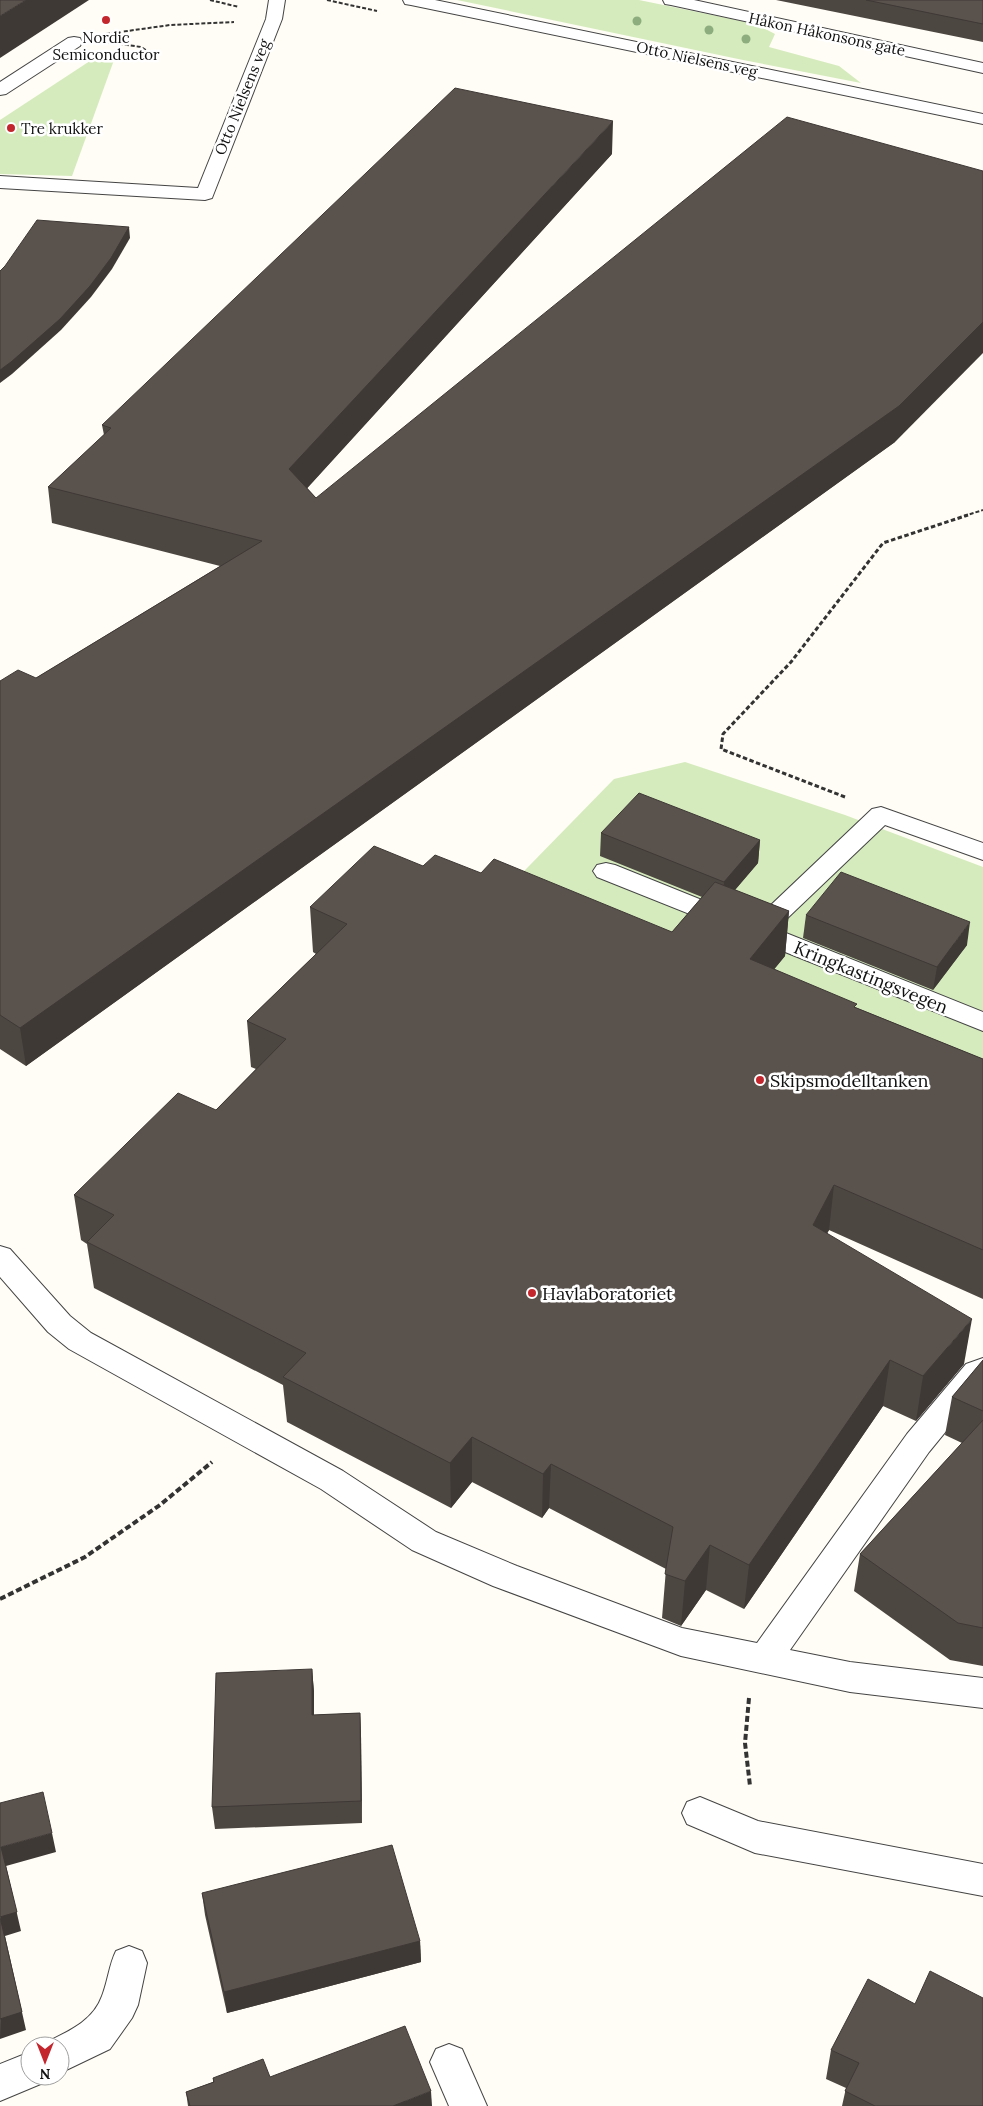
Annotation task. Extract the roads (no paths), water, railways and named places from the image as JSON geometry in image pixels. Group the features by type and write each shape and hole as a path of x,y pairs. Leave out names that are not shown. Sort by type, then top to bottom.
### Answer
{"street":[{"name":"Otto Nielsens veg","path":"0,182 205,194 210,177 274,19 277,0"},
{"name":"Otto Nielsens veg","path":"411,0 983,119"},
{"name":"Håkon Håkonsons gate","path":"671,0 701,3 983,68"},
{"path":"0,90 82,39"},
{"path":"758,932 881,815 983,852"},
{"name":"Kringkastingsvegen","path":"606,871 983,1022"},
{"path":"0,1257 59,1324 80,1341 332,1480 424,1541 433,1545 506,1576 681,1642 850,1677 983,1693"},
{"path":"765,1659 918,1443 977,1372 983,1370"},
{"path":"700,1812 755,1837 983,1880"},
{"path":"70,2050 98,2036 119,2006 129,1963"},
{"path":"449,2062 468,2106"},
{"path":"0,2084 20,2075"}],"place":[{"name":"Nordic Semiconductor","path":"106,20"},
{"name":"Tre krukker","path":"11,128"},
{"name":"Skipsmodelltanken","path":"760,1080"},
{"name":"Havlaboratoriet","path":"532,1293"}]}
